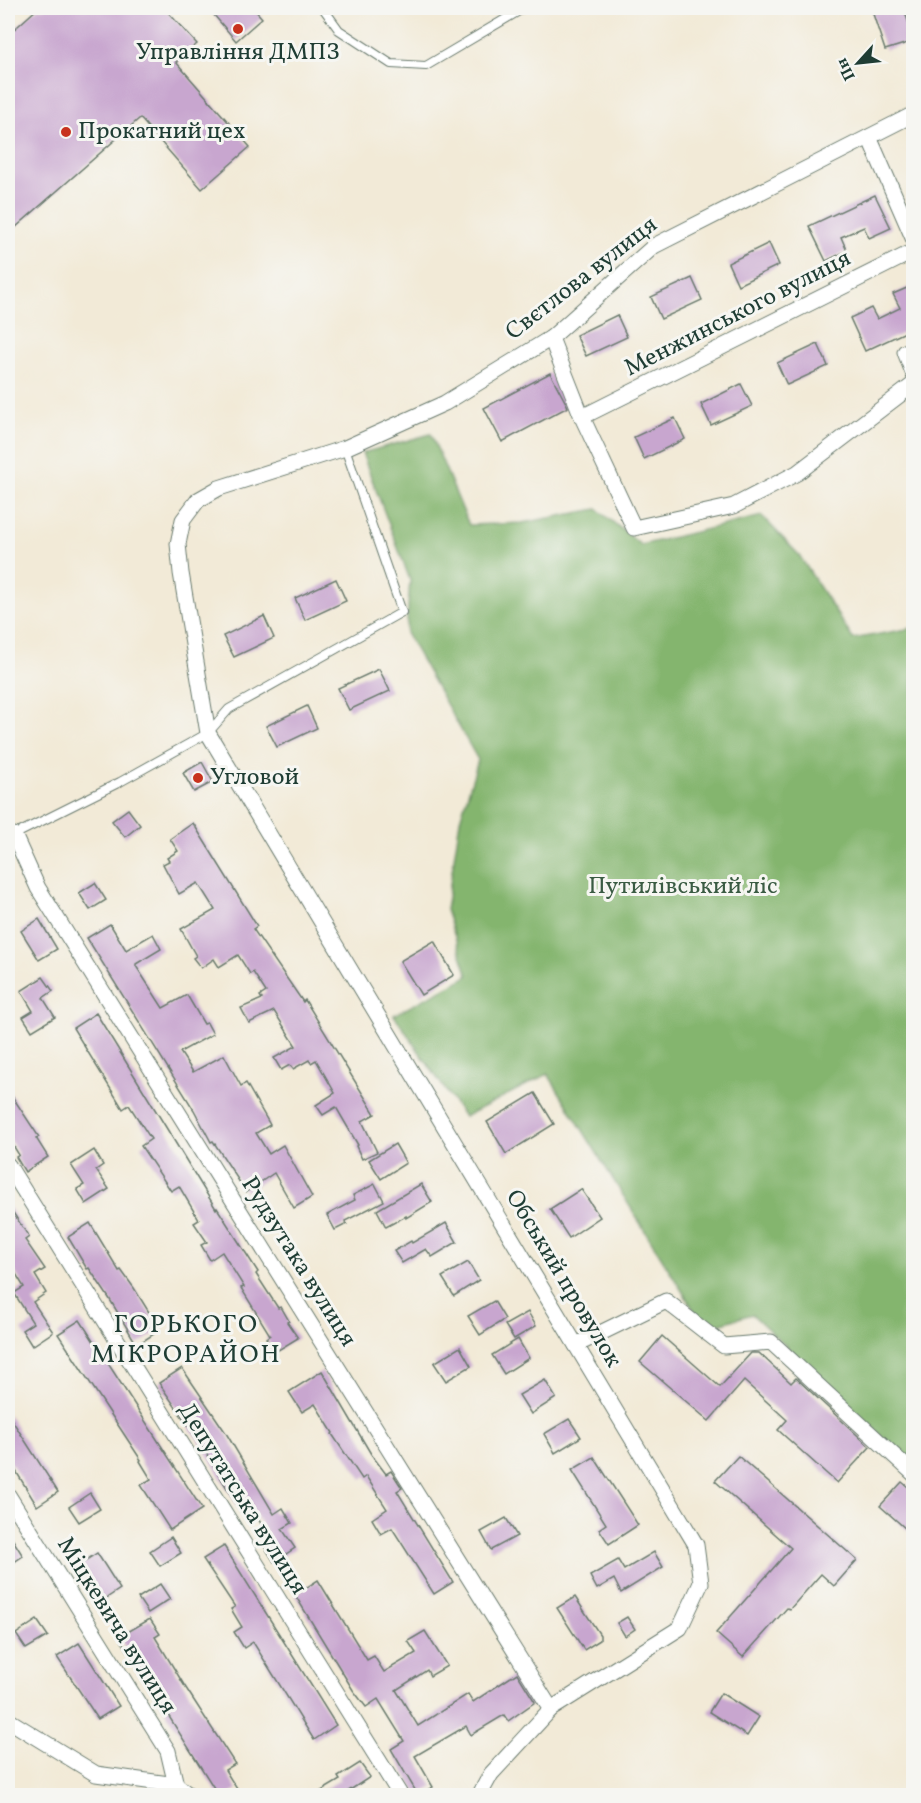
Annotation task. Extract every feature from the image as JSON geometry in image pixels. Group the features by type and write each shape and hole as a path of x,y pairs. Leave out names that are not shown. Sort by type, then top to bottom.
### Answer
{"street":[{"name":"Свєтлова вулиця","path":"208,733 178,544 183,520 198,500 219,488 345,448 445,403 551,338 654,246 914,114"},
{"path":"869,137 914,240"},
{"name":"Менжинського вулиця","path":"582,417 914,251"},
{"path":"551,338 582,417 634,528 734,506 797,473 914,384"},
{"path":"914,348 905,352 914,375"},
{"name":"Обський провулок","path":"208,733 696,1545 701,1583 680,1628 551,1709 491,1774 479,1796"},
{"name":"Рудзутака вулиця","path":"11,836 38,888 551,1709"},
{"name":"Депутатська вулиця","path":"8,1165 400,1796"},
{"path":"576,1344 666,1301 724,1346 771,1342 914,1474"},
{"name":"Міцкевича вулиця","path":"8,1495 168,1751 176,1785"},
{"path":"8,1719 96,1774 176,1785 190,1796"}],"lane":[{"path":"323,8 339,30 391,64 426,66 524,8"},
{"path":"11,836 120,782 208,733 229,709 402,612 345,448"}],"green space":[{"name":"Путилівський ліс","path":"431,434 469,525 522,523 597,509 641,545 762,516 799,555 853,639 913,628 913,1466 752,1314 705,1328 548,1074 464,1117 394,1015 468,976 446,910 460,820 478,760 406,633 410,580 362,453"}],"building":[{"name":"Прокатний цех","path":"38,8 164,8 197,44 176,62 250,147 202,189 140,118 8,234 8,35"},
{"name":"Управління ДМПЗ","path":"208,8 253,8 262,18 236,41"},
{"path":"871,8 904,8 914,41 885,50"},
{"path":"875,195 891,228 869,238 864,227 841,237 847,251 826,261 809,226"},
{"path":"769,243 779,265 738,285 728,263"},
{"path":"692,278 702,300 661,319 651,297"},
{"path":"914,285 914,328 865,351 850,318 871,308 877,319 900,308 893,294"},
{"path":"617,315 627,337 586,356 576,335"},
{"path":"818,344 828,366 787,385 777,363"},
{"path":"550,373 568,407 502,442 484,408"},
{"path":"741,384 752,406 711,425 701,404"},
{"path":"675,418 685,439 644,459 634,437"},
{"path":"336,579 346,601 305,620 295,598"},
{"path":"264,616 274,638 234,657 223,636"},
{"path":"379,669 390,691 349,710 338,688"},
{"path":"307,706 317,728 277,747 266,726"},
{"path":"202,762 213,782 194,792 183,773"},
{"path":"128,809 140,825 125,837 112,821"},
{"path":"193,823 257,926 253,929 303,1002 305,1000 375,1114 362,1121 377,1152 362,1159 356,1146 358,1145 336,1107 323,1115 316,1105 335,1093 316,1060 311,1063 309,1060 293,1069 290,1065 281,1070 274,1058 296,1046 274,1011 249,1023 241,1008 262,999 260,996 266,992 253,972 250,974 238,955 219,967 214,959 201,968 193,958 196,956 181,929 215,910 198,883 179,894 163,864 169,861 167,858 178,851 170,839"},
{"path":"95,883 106,900 90,910 79,893"},
{"path":"39,919 57,949 39,960 21,931"},
{"path":"110,924 126,950 153,934 161,949 136,966 163,1008 187,995 204,1024 207,1023 213,1034 180,1052 193,1072 224,1055 241,1086 246,1083 270,1125 256,1133 269,1154 283,1145 312,1197 294,1208 274,1173 246,1192 213,1141 211,1142 194,1110 87,938"},
{"path":"434,941 454,975 421,995 400,961"},
{"path":"43,977 53,991 43,998 55,1017 32,1031 23,1017 33,1011 21,991"},
{"path":"96,1013 216,1209 258,1272 256,1274 278,1308 281,1307 289,1321 287,1322 298,1338 275,1352 266,1338 270,1335 241,1288 244,1287 222,1252 210,1260 201,1245 207,1242 194,1223 199,1220 179,1186 171,1191 141,1146 151,1139 129,1105 123,1109 73,1028"},
{"path":"8,1090 39,1137 36,1138 48,1157 25,1172 16,1157 19,1155 8,1137"},
{"path":"535,1093 554,1124 506,1154 487,1122"},
{"path":"395,1144 406,1163 381,1179 369,1160"},
{"path":"94,1150 103,1165 96,1170 109,1189 86,1204 77,1189 84,1185 71,1165"},
{"path":"375,1184 384,1201 345,1221 347,1224 335,1230 327,1215 355,1200 353,1195"},
{"path":"421,1184 432,1202 386,1227 377,1210"},
{"path":"581,1189 600,1217 569,1238 550,1209"},
{"path":"8,1205 29,1237 25,1240 45,1269 35,1275 46,1293 33,1302 53,1332 32,1346 22,1330 33,1323 14,1293 24,1287 8,1261"},
{"path":"90,1223 119,1271 121,1270 134,1288 160,1330 137,1345 68,1237"},
{"path":"446,1223 457,1242 432,1257 426,1249 402,1263 394,1251"},
{"path":"468,1262 479,1280 454,1296 442,1277"},
{"path":"494,1301 505,1319 480,1335 468,1316"},
{"path":"528,1312 536,1326 514,1339 505,1325"},
{"path":"80,1320 202,1509 170,1530 141,1485 151,1479 141,1460 58,1334"},
{"path":"662,1336 720,1387 751,1353 759,1353 791,1383 796,1378 870,1447 837,1483 778,1430 787,1420 744,1381 709,1421 640,1362"},
{"path":"518,1339 529,1358 504,1374 492,1355"},
{"path":"460,1347 471,1366 446,1381 434,1363"},
{"path":"182,1368 226,1433 274,1514 283,1508 292,1523 282,1529 295,1548 274,1562 264,1546 272,1541 250,1506 241,1512 201,1444 159,1383"},
{"path":"322,1371 371,1454 386,1474 391,1471 402,1488 397,1491 453,1582 434,1594 392,1528 381,1534 372,1519 387,1509 366,1476 362,1479 315,1404 302,1412 289,1392"},
{"path":"545,1380 556,1398 531,1414 519,1395"},
{"path":"8,1414 58,1492 37,1506 8,1458"},
{"path":"569,1419 581,1437 555,1453 544,1434"},
{"path":"738,1456 857,1560 834,1586 821,1574 743,1657 716,1633 791,1548 715,1481"},
{"path":"594,1457 638,1525 609,1544 599,1529 606,1524 572,1470"},
{"path":"902,1482 914,1492 914,1536 880,1506"},
{"path":"90,1493 100,1509 79,1522 69,1507"},
{"path":"506,1518 517,1536 491,1550 481,1532"},
{"path":"8,1532 23,1556 8,1566"},
{"path":"171,1537 181,1553 160,1566 150,1551"},
{"path":"224,1546 336,1725 314,1740 253,1642 244,1648 234,1632 242,1627 231,1609 235,1607 203,1559"},
{"path":"654,1552 663,1567 621,1593 614,1579 597,1589 590,1576 618,1560 624,1570"},
{"path":"97,1553 120,1589 99,1603 76,1567"},
{"path":"318,1580 367,1660 374,1656 384,1672 416,1653 408,1641 425,1631 447,1666 430,1676 427,1670 396,1690 418,1726 468,1694 473,1702 517,1673 535,1702 508,1721 504,1715 471,1735 466,1726 415,1756 433,1787 418,1795 391,1749 404,1741 378,1699 366,1707 353,1690 295,1595"},
{"path":"160,1584 170,1599 148,1613 138,1598"},
{"path":"575,1597 600,1635 600,1640 584,1650 557,1608"},
{"path":"627,1617 635,1629 625,1636 617,1623"},
{"path":"150,1619 160,1634 155,1637 235,1764 225,1770 237,1789 227,1796 219,1796 119,1637"},
{"path":"37,1620 48,1636 26,1649 16,1634"},
{"path":"79,1643 119,1706 98,1719 57,1657"},
{"path":"721,1693 759,1717 747,1736 709,1712"},
{"path":"360,1763 370,1777 341,1796 313,1796 340,1780 338,1777"}],"place":[{"name":"Управління ДМПЗ","path":"238,29"},
{"name":"Прокатний цех","path":"66,132"},
{"name":"Угловой","path":"198,778"}],"district":[{"name":"ГОРЬКОГО МІКРОРАЙОН","path":"186,1340"}]}
